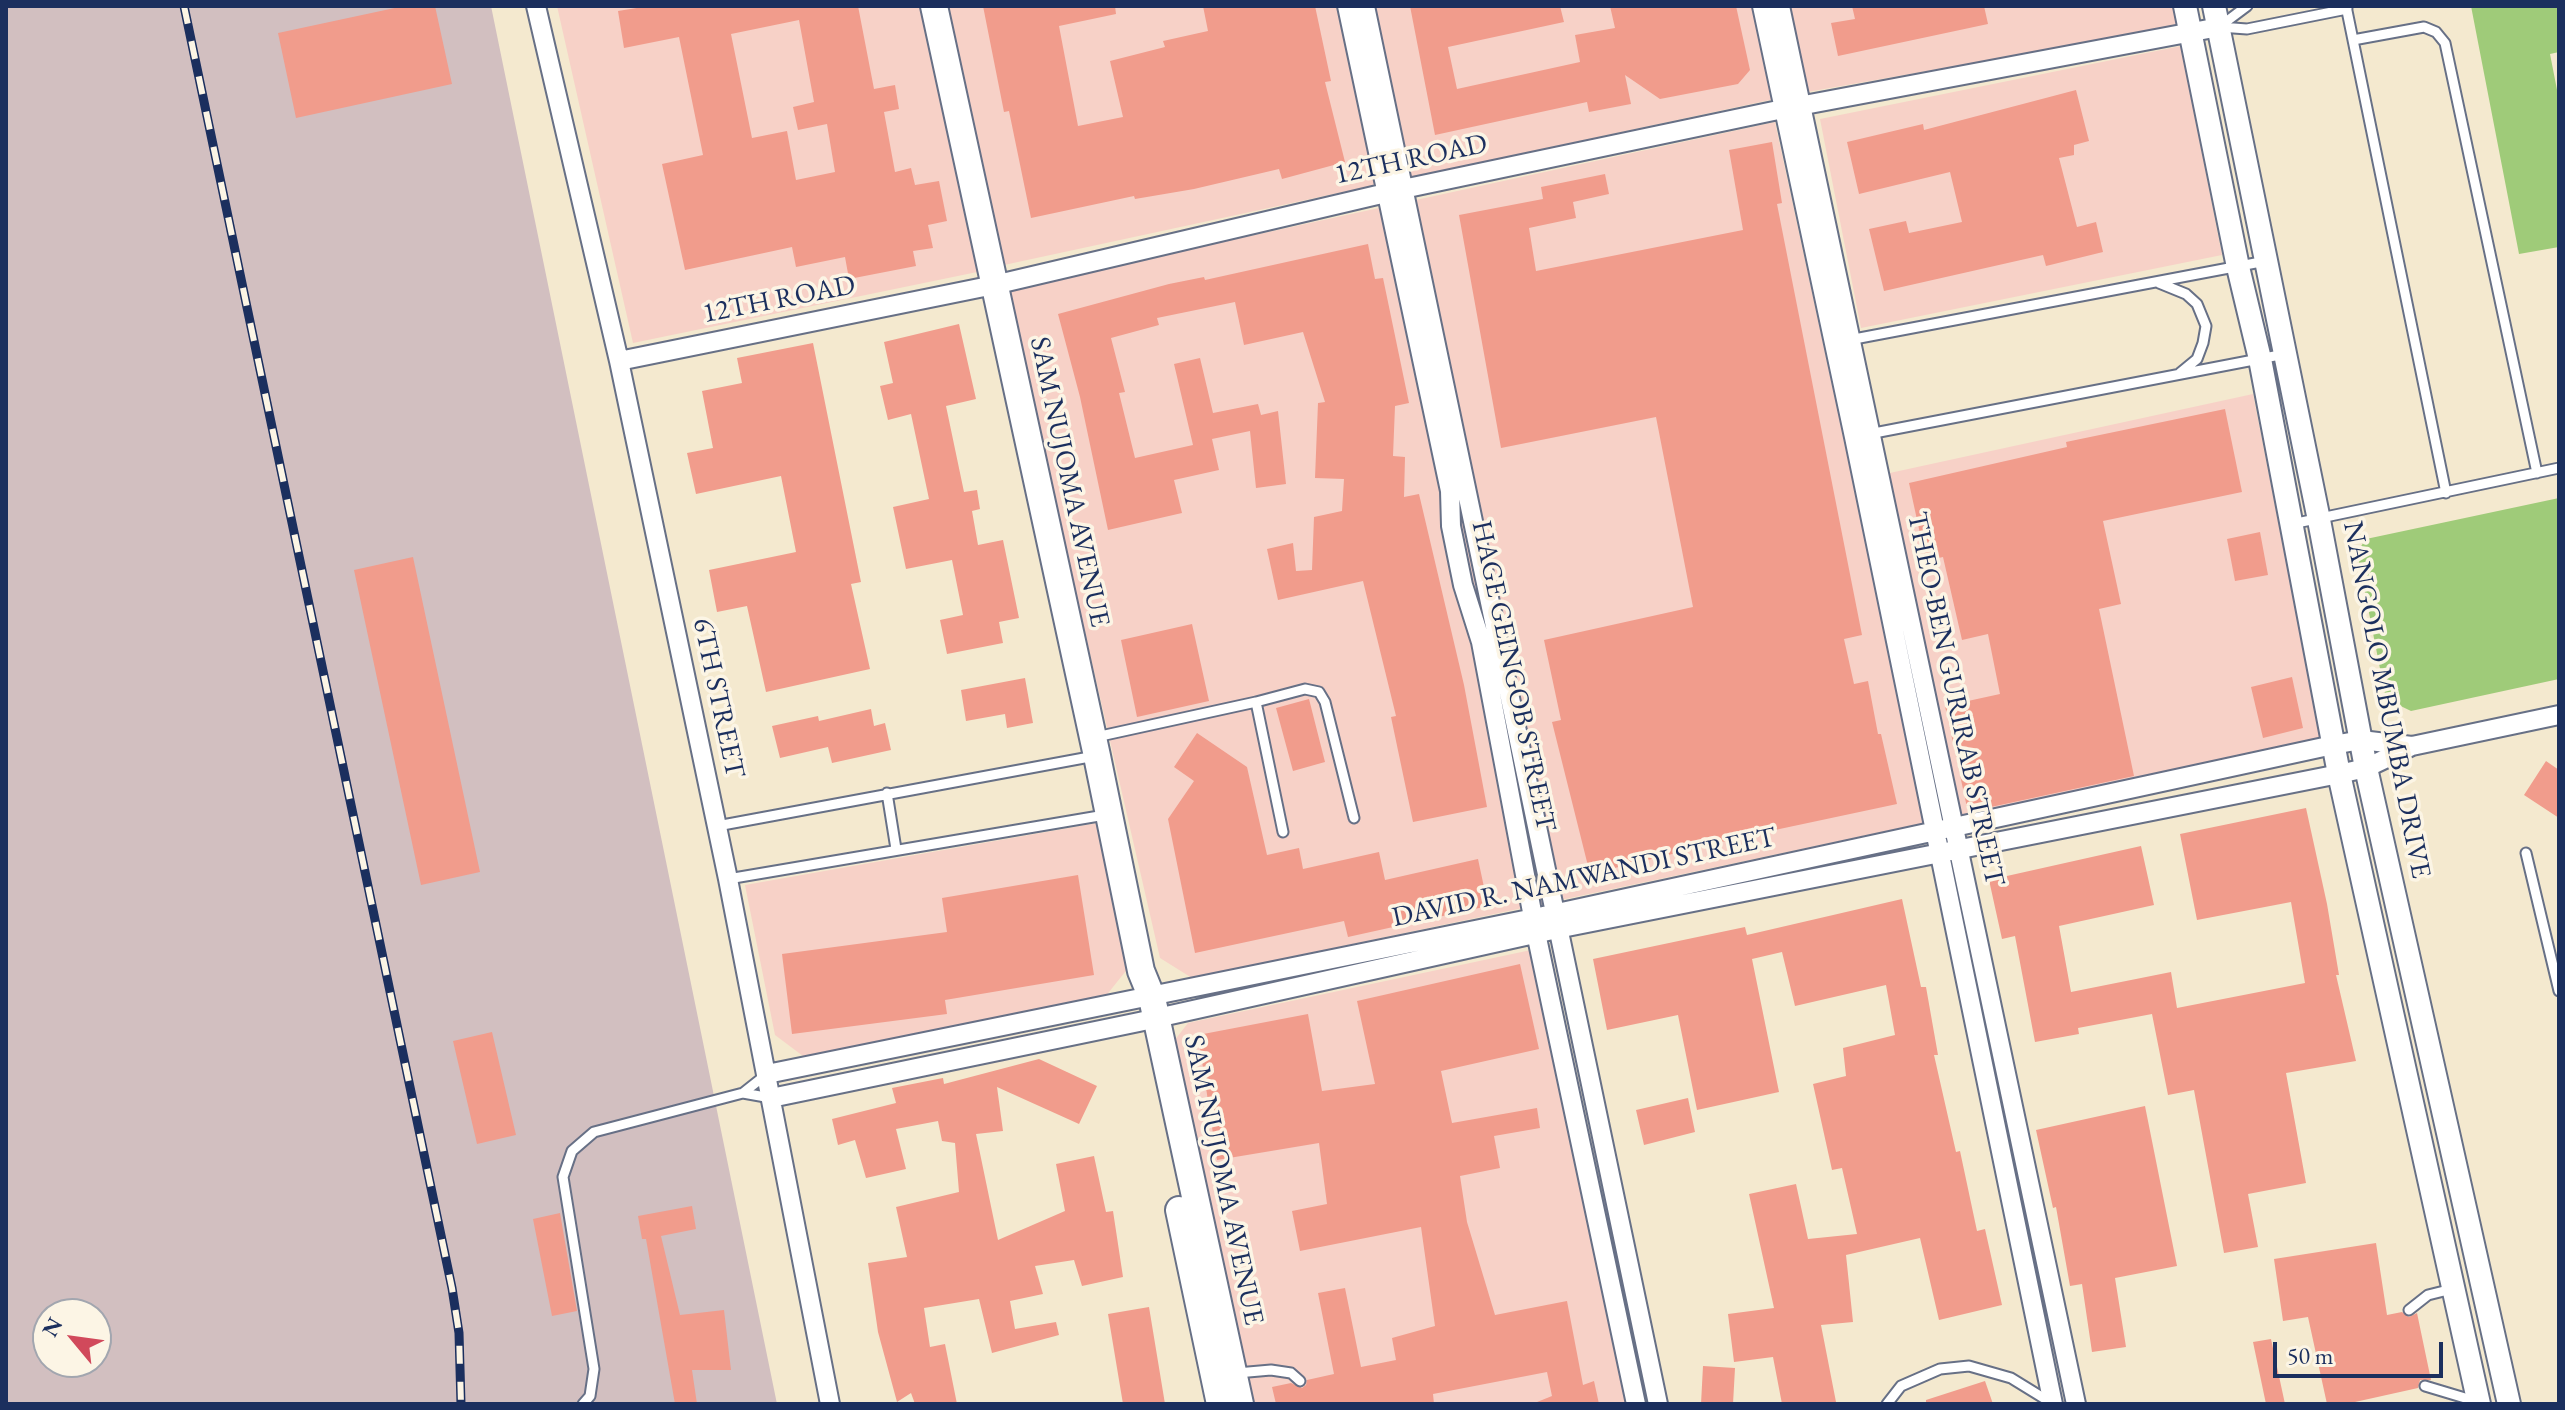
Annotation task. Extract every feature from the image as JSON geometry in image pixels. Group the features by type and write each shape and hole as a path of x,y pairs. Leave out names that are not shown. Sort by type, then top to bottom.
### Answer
{"main road":[{"name":"SAM NUJOMA AVENUE","path":"934,6 1141,971 1220,1404"},
{"name":"SAM NUJOMA AVENUE","path":"1146,1009 1240,1404"}],"street":[{"name":"6TH STREET","path":"536,6 619,361 717,826 830,1404"},
{"name":"HAGE GEINGOB STREET","path":"1347,6 1395,191 1658,1404"},
{"name":"HAGE GEINGOB STREET","path":"1365,6 1450,491 1451,526 1463,585 1481,642 1535,926 1636,1404"},
{"name":"THEO-BEN GURIRAB STREET","path":"1762,6 1792,107 1863,435 1943,831 2076,1404"},
{"name":"THEO-BEN GURIRAB STREET","path":"1780,6 1792,107"},
{"name":"NANGOLO MBUMBA DRIVE","path":"2185,6 2260,359 2339,774 2479,1403"},
{"name":"12TH ROAD","path":"619,361 994,285 1395,191 1792,107 2191,33 2216,16"},
{"name":"NANGOLO MBUMBA DRIVE","path":"2216,16 2319,520 2366,768 2509,1404"},
{"name":"DAVID R. NAMWANDI STREET","path":"1555,921 1948,851 2339,774 2366,768 2412,746 2559,715"},
{"name":"DAVID R. NAMWANDI STREET","path":"771,1098 1146,1009 1535,926 2333,745 2361,740 2412,746"},
{"name":"THEO-BEN GURIRAB STREET","path":"1948,851 2053,1404"},
{"name":"DAVID R. NAMWANDI STREET","path":"767,1074 1146,1009"}],"lane":[{"path":"2216,16 2247,6"},
{"path":"2216,16 2247,29 2347,7 2446,493"},
{"path":"2353,40 2424,27 2436,32 2445,43 2537,473"},
{"path":"1843,342 2266,261"},
{"path":"2159,283 2186,294 2197,304 2206,326 2197,359 2175,376"},
{"path":"1863,435 2285,354"},
{"path":"2292,525 2559,468"},
{"path":"717,826 887,793 1095,747 1305,689 1319,692 1325,702 1354,818"},
{"path":"1256,702 1283,832"},
{"path":"887,793 896,849"},
{"path":"728,879 1109,815"},
{"path":"2526,853 2559,991"},
{"path":"583,1404 590,1396 594,1369 563,1177 572,1151 594,1132 743,1093 767,1074"},
{"path":"743,1093 771,1098"},
{"path":"2409,1310 2428,1295 2454,1289"},
{"path":"1887,1404 1901,1386 1940,1369 1969,1366 2011,1378 2053,1404"},
{"path":"1233,1373 1271,1370 1291,1373 1300,1381"},
{"path":"2425,1386 2479,1403"}],"shaded area":[{"path":"6,6 491,6 777,1404 6,1404"},
{"path":"557,6 925,6 982,271 633,343"},
{"path":"948,6 2174,6 2179,27 1807,92 1004,265"},
{"path":"2181,46 2222,255 1861,328 1820,119"},
{"path":"1775,122 1853,481 2253,394 2321,739 1192,978 1160,958 1006,289"},
{"path":"1103,822 1129,967 1105,997 803,1056 775,1035 745,885"},
{"path":"1531,950 1628,1404 1251,1404 1174,1041 1188,1023"}],"green space":[{"path":"2471,6 2559,6 2559,52 2550,54 2559,100 2559,247 2519,254"},
{"path":"2559,498 2559,679 2411,711 2386,699 2357,552 2366,539"}],"building":[{"path":"404,6 435,6 452,84 296,118 278,33"},
{"path":"649,6 858,6 874,89 895,85 899,109 884,112 895,172 911,168 915,185 939,181 947,221 928,225 933,248 913,251 916,266 849,279 845,257 796,267 792,247 685,270 662,164 703,155 679,37 624,48 618,11","holes":["799,20 814,102 793,107 798,130 827,124 835,172 796,180 787,131 752,138 731,34"]},
{"path":"983,6 1115,6 1116,14 1059,26 1078,126 1123,117 1110,61 1165,47 1163,41 1208,31 1203,6 1315,6 1331,81 1325,82 1345,162 1282,179 1279,169 1194,189 1135,199 1134,196 1031,218 1009,111 1004,112"},
{"path":"1410,6 1560,6 1564,22 1448,47 1457,89 1580,62 1575,35 1615,28 1610,6 1736,6 1750,70 1738,84 1660,99 1625,75 1631,104 1589,112 1587,102 1435,135"},
{"path":"1852,6 1984,6 1988,24 1838,56 1831,23 1855,19"},
{"path":"2076,90 2089,141 2074,145 2074,155 2059,158 2077,227 2096,222 2103,252 2046,266 2043,255 1884,291 1869,229 1906,221 1909,233 1962,222 1950,172 1859,194 1847,142 1923,124 1924,130"},
{"path":"1772,142 1782,203 1777,204 1862,635 1844,639 1854,684 1868,681 1878,734 1881,734 1897,804 1590,874 1552,722 1561,720 1544,640 1693,607 1656,417 1501,448 1459,215 1543,199 1541,187 1605,174 1609,194 1573,202 1576,218 1529,228 1536,271 1743,230 1729,150"},
{"path":"1368,244 1375,279 1383,278 1409,403 1395,406 1393,456 1405,457 1404,497 1419,494 1464,685 1487,807 1413,822 1391,717 1396,716 1363,581 1278,600 1267,549 1293,543 1296,571 1312,570 1314,517 1342,511 1344,479 1315,478 1318,403 1325,402 1303,332 1244,345 1235,302 1157,318 1159,325 1111,338 1125,392 1119,393 1135,458 1193,445 1174,364 1200,358 1213,413 1258,404 1261,415 1278,411 1286,484 1256,488 1250,431 1212,439 1219,470 1174,480 1182,513 1108,530 1080,397 1058,314 1169,284 1204,277 1205,280"},
{"path":"959,324 976,399 946,406 964,492 977,490 980,509 972,511 978,545 1003,540 1019,618 999,622 1003,643 947,654 940,620 963,615 952,560 906,569 893,507 929,499 911,414 888,420 880,386 893,383 884,342"},
{"path":"813,343 861,582 851,584 870,669 766,692 747,606 717,612 709,570 796,552 781,476 696,494 687,453 713,448 702,391 742,383 737,358"},
{"path":"2225,409 2242,492 2103,521 2121,604 2099,609 2134,776 1968,812 1945,706 2000,694 1988,634 1962,640 1943,557 1926,561 1909,483 2067,447 2066,442"},
{"path":"2260,532 2268,575 2235,581 2227,539"},
{"path":"413,557 480,872 421,885 354,570"},
{"path":"1192,624 1209,701 1137,717 1121,640"},
{"path":"2292,677 2303,728 2263,738 2251,687"},
{"path":"1025,678 1033,723 1007,728 1005,714 966,721 961,690"},
{"path":"1309,699 1325,762 1293,771 1276,708"},
{"path":"871,709 874,726 885,723 891,750 832,763 828,747 780,758 772,726 818,716 819,721"},
{"path":"1197,733 1247,767 1267,855 1299,848 1303,869 1379,852 1385,880 1478,859 1488,906 1348,937 1344,921 1195,953 1168,819 1194,781 1174,767"},
{"path":"2546,761 2559,770 2559,818 2524,795"},
{"path":"2306,808 2327,904 2339,975 2336,975 2356,1061 2286,1073 2306,1183 2248,1194 2258,1247 2224,1253 2194,1090 2168,1095 2152,1014 2078,1028 2079,1034 2035,1042 2015,936 2002,939 1989,880 2141,846 2154,905 2059,926 2071,992 2171,972 2177,1008 2305,983 2291,902 2197,920 2180,834"},
{"path":"1078,875 1094,975 945,1000 947,1014 792,1034 782,954 947,932 942,898"},
{"path":"1902,899 1921,987 1926,987 1938,1055 1934,1055 1956,1152 1960,1151 1977,1231 1985,1229 2002,1305 1939,1320 1920,1238 1846,1255 1853,1322 1821,1325 1836,1402 1782,1404 1773,1357 1734,1362 1728,1314 1774,1308 1749,1194 1796,1184 1808,1239 1857,1234 1842,1168 1832,1170 1813,1084 1846,1076 1843,1048 1895,1035 1886,985 1795,1006 1782,952 1752,959 1779,1092 1697,1110 1678,1015 1607,1030 1593,959 1745,927 1747,935"},
{"path":"1520,964 1539,1049 1441,1071 1452,1123 1537,1108 1540,1128 1494,1136 1500,1168 1460,1176 1467,1222 1495,1315 1567,1301 1583,1385 1594,1381 1599,1404 1537,1404 1552,1396 1547,1372 1433,1394 1434,1404 1276,1404 1272,1387 1291,1383 1302,1388 1307,1380 1334,1374 1318,1293 1345,1288 1361,1367 1396,1360 1392,1338 1435,1326 1421,1227 1300,1251 1292,1211 1327,1204 1319,1143 1217,1160 1198,1035 1308,1014 1322,1091 1375,1084 1357,1001"},
{"path":"492,1032 516,1135 477,1144 453,1041"},
{"path":"1039,1059 1097,1086 1079,1124 997,1087 1003,1131 976,1134 998,1240 1065,1211 1056,1164 1094,1156 1106,1212 1113,1211 1123,1277 1082,1286 1074,1260 1035,1266 1043,1294 1010,1301 1015,1329 1056,1322 1059,1335 992,1353 979,1299 924,1308 930,1347 945,1344 957,1404 915,1404 911,1393 897,1402 878,1332 868,1263 907,1257 896,1207 959,1192 955,1143 942,1141 938,1121 896,1129 906,1169 866,1178 855,1140 838,1145 832,1119 896,1103 892,1088 943,1078 944,1084"},
{"path":"1688,1098 1695,1132 1644,1145 1636,1110"},
{"path":"2145,1106 2177,1266 2115,1278 2126,1347 2092,1352 2082,1284 2070,1286 2056,1207 2053,1208 2036,1130"},
{"path":"692,1206 696,1229 661,1236 680,1315 724,1310 731,1370 692,1370 697,1404 675,1404 646,1239 642,1239 638,1216"},
{"path":"560,1213 577,1311 552,1316 533,1219"},
{"path":"2376,1243 2387,1315 2402,1312 2409,1317 2417,1313 2431,1380 2420,1380 2418,1388 2346,1404 2327,1404 2308,1317 2283,1321 2274,1259"},
{"path":"1149,1307 1165,1404 1123,1404 1108,1314"},
{"path":"2271,1339 2285,1404 2266,1404 2253,1342"},
{"path":"1703,1366 1735,1368 1733,1404 1701,1404"},
{"path":"1985,1381 1993,1404 1926,1404 1926,1400"}],"railway":[{"path":"184,6 452,1288 459,1333 461,1404"}]}
